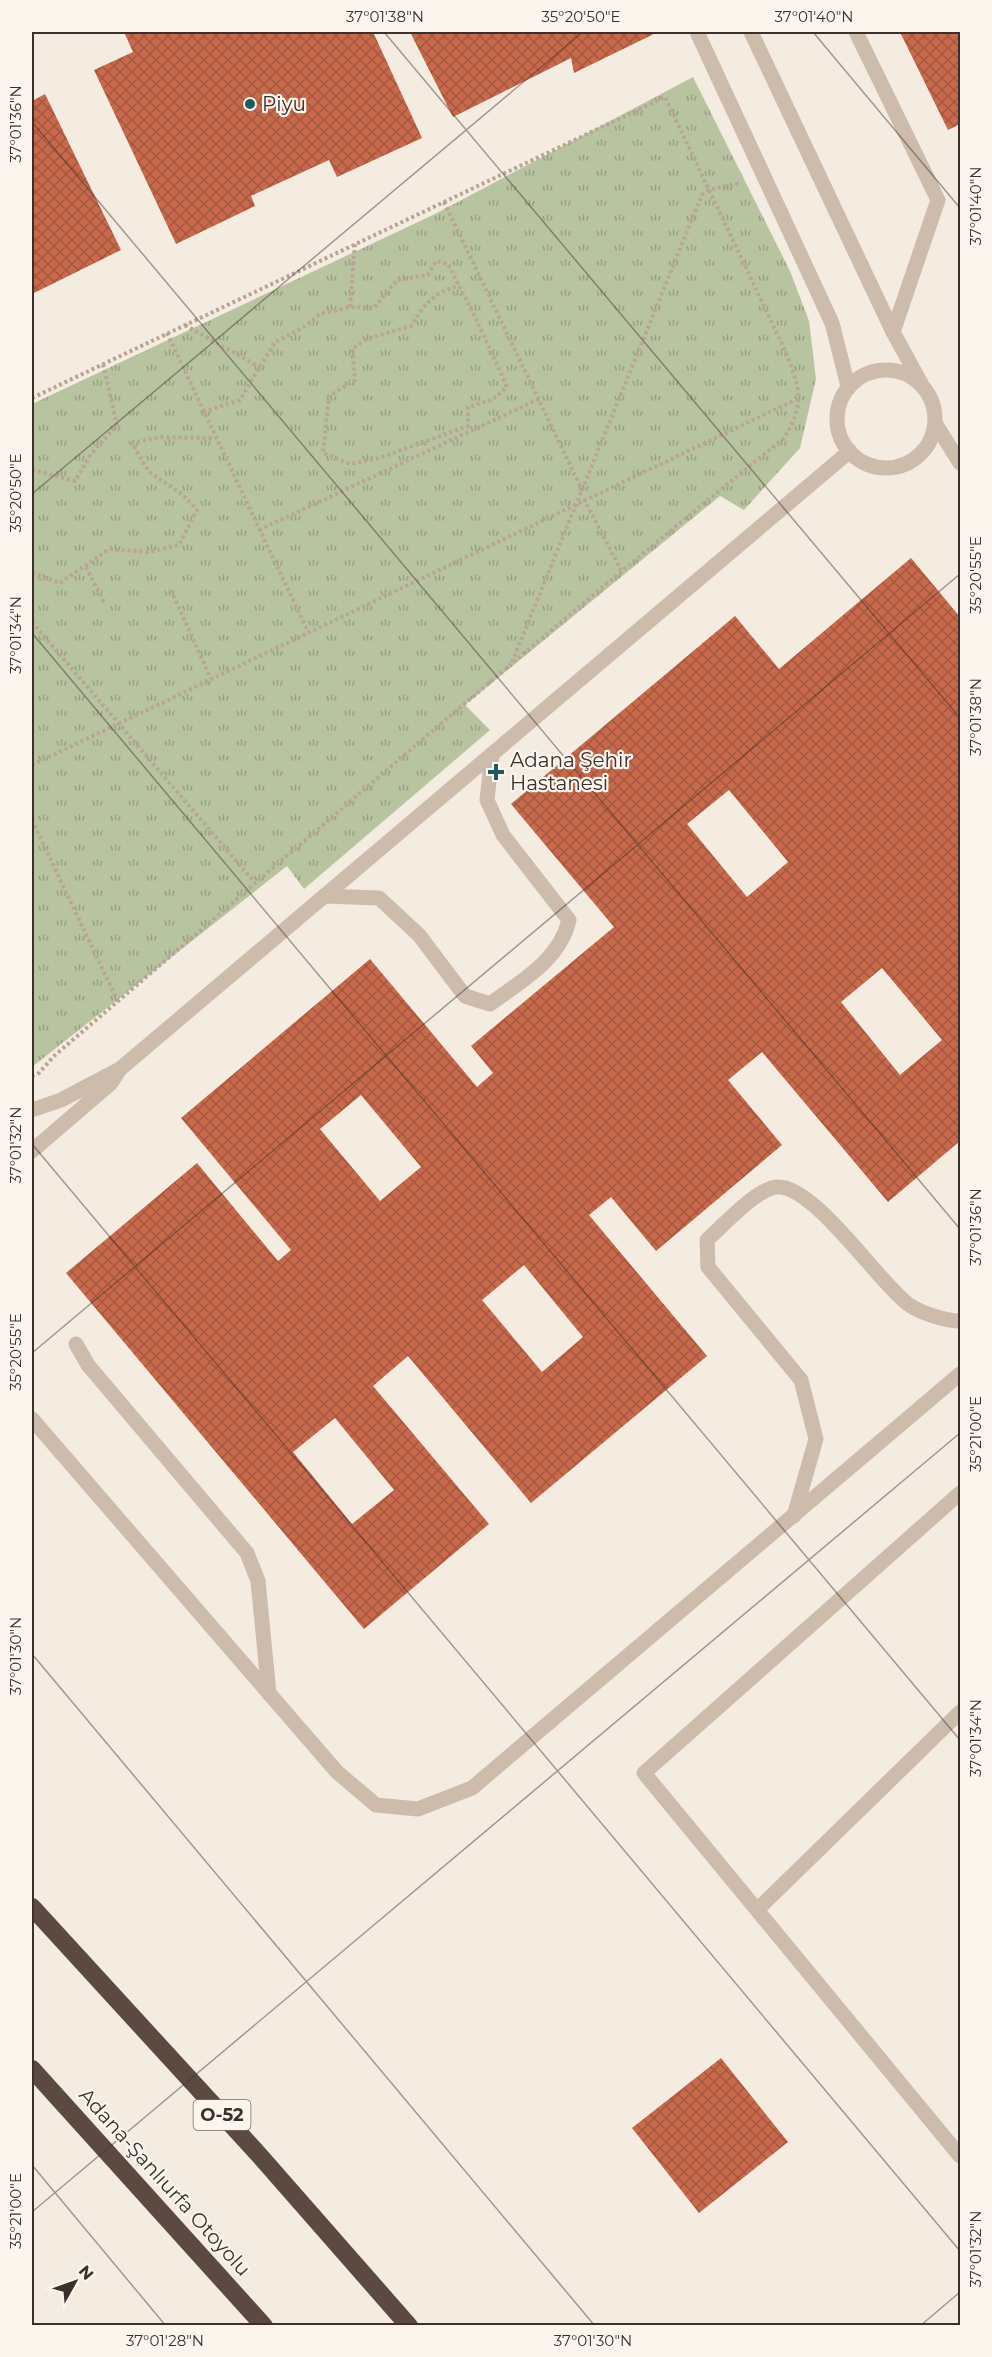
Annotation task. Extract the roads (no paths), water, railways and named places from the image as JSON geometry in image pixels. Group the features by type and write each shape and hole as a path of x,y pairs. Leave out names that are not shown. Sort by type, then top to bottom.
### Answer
{"highway":[{"name":"O-52","path":"32,1907 252,2148 409,2325"},
{"name":"Adana-Şanlıurfa Otoyolu","path":"32,2069 264,2325"}],"street":[{"path":"697,32 832,323 848,386"},
{"path":"751,32 893,332 933,403 935,423 929,443 915,459 897,467 876,467 857,459 843,444 836,424 838,404 848,386 865,374 885,369 905,373 922,385"},
{"path":"856,32 938,200 893,332"},
{"path":"935,423 960,463"},
{"path":"32,1110 61,1100 120,1069 850,451"},
{"path":"324,896 379,898 419,935 465,996 490,1004 546,962 566,936 569,920 503,835 495,818 487,800 492,754"},
{"path":"32,1151 111,1083 120,1069"},
{"path":"794,1516 816,1439 801,1380 708,1267 707,1240 762,1192 777,1187 790,1188 812,1203 909,1305 960,1321"},
{"path":"76,1344 88,1365 247,1553 258,1581 269,1694"},
{"path":"32,1419 337,1772 376,1805 418,1809 447,1800 472,1788 960,1374"},
{"path":"960,1493 644,1773 960,2156"},
{"path":"757,1910 960,1712"}],"place":[{"name":"Piyu","path":"250,104"},
{"name":"Adana Şehir Hastanesi","path":"496,772"}]}
